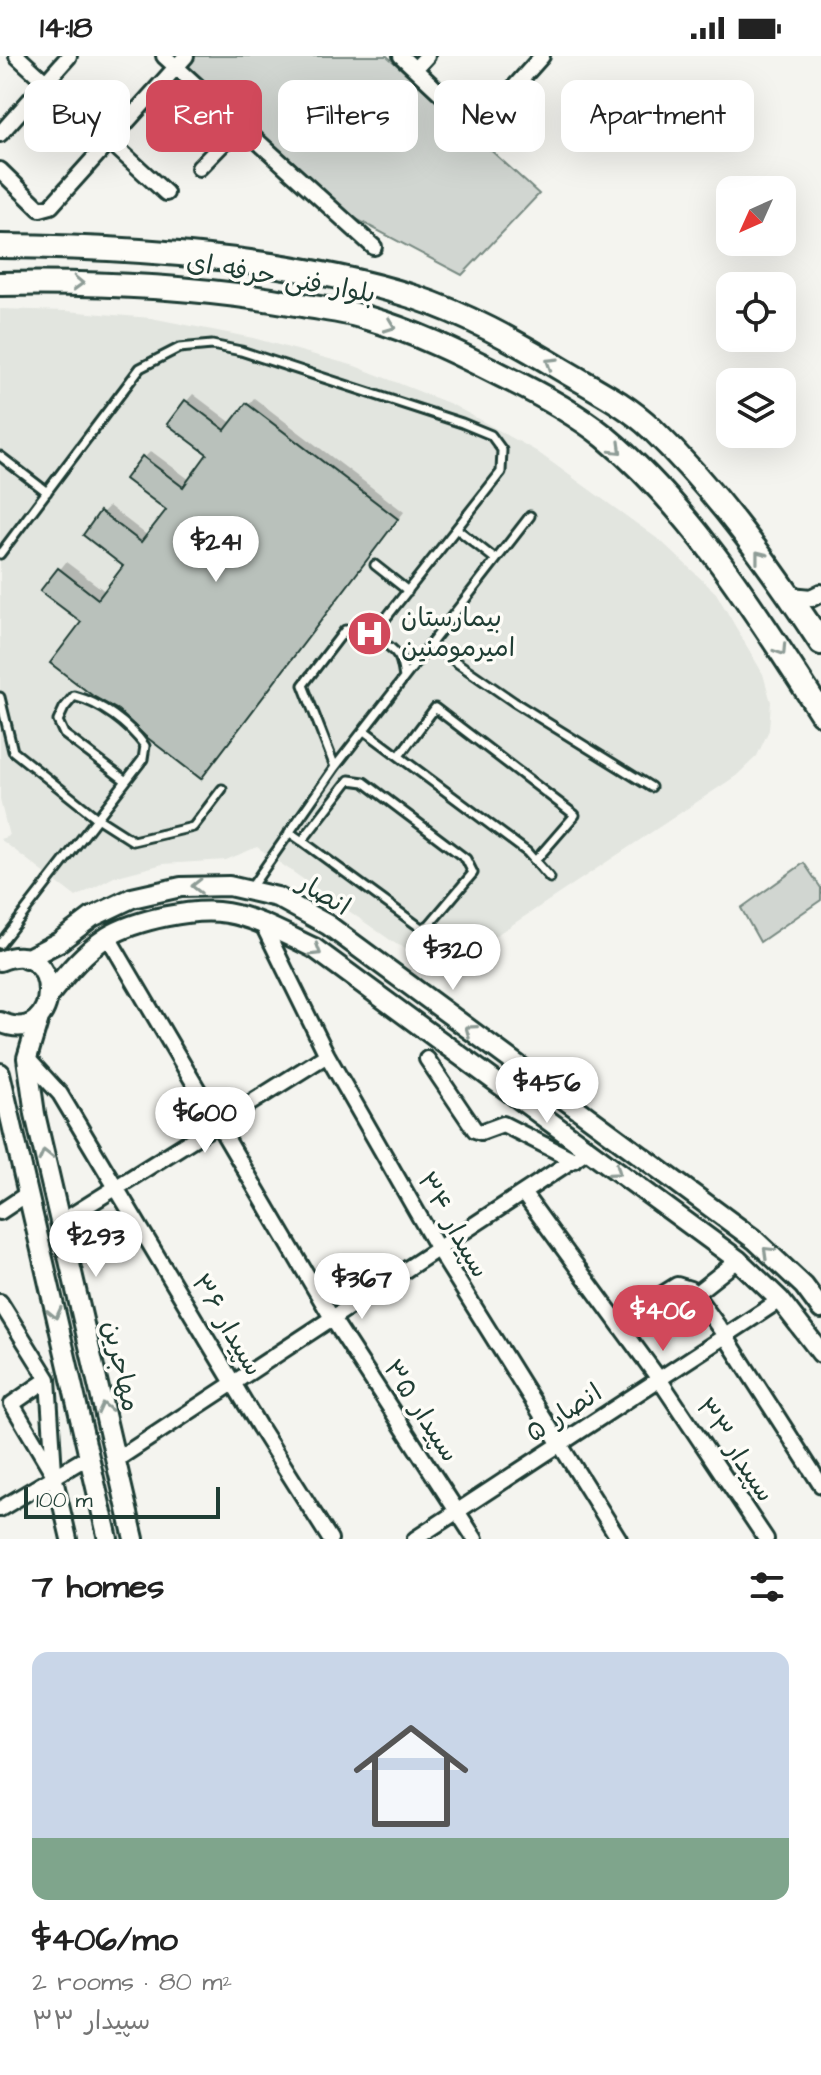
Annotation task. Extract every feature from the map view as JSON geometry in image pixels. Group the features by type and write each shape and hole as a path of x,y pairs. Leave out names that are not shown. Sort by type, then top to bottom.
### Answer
{"main road":[{"name":"بلوار فنی حرفه ای","path":"0,246 160,254 272,265 343,278 454,312 520,343 650,427 692,472 780,581 821,643"},
{"name":"بلوار فنی حرفه ای","path":"0,284 157,286 268,299 366,317 455,352 536,392 604,437 664,496 747,598 821,713"},
{"name":"انصار","path":"14,959 59,942 92,917 132,898 181,887 229,886 277,897 328,925 755,1240 804,1286 821,1309"},
{"name":"انصار","path":"39,1018 50,994 75,963 108,937 140,923 184,913 226,913 263,925 314,948 405,1015 581,1155 738,1260 780,1300 821,1353"},
{"path":"0,944 14,959 34,963 46,976 50,994"},
{"path":"405,1015 420,993"},
{"path":"0,1022 23,1026 39,1018"},
{"name":"مهاجرین","path":"39,1018 27,1058 35,1114 134,1539"},
{"name":"مهاجرین","path":"1,1084 108,1539"},
{"path":"581,1155 610,1133"}],"street":[{"path":"17,56 43,80"},
{"path":"47,80 69,56"},
{"path":"164,56 181,62 198,80"},
{"path":"401,56 472,123 485,120 542,56"},
{"path":"415,69 427,56"},
{"path":"130,119 181,62"},
{"path":"0,134 24,106"},
{"path":"262,146 374,247"},
{"path":"0,170 40,209 45,209 100,152"},
{"path":"122,152 166,193"},
{"path":"199,168 215,152"},
{"path":"780,581 791,596 811,598 821,593"},
{"name":"سپیدار ۳۴","path":"263,925 327,1055 438,1249 619,1539"},
{"name":"سپیدار ۳۵","path":"108,937 332,1318 475,1539"},
{"path":"61,1222 327,1055"},
{"name":"سپیدار ۳۶","path":"27,1058 60,1094 330,1539"},
{"path":"427,1059 478,1132 503,1124 581,1155"},
{"path":"116,1460 581,1155"},
{"name":"سپیدار ۳۳","path":"523,1193 659,1379 766,1539"},
{"path":"0,1212 27,1194"},
{"path":"695,1294 738,1260"},
{"path":"650,1302 677,1285 695,1294 821,1485"},
{"name":"انصار ۵","path":"415,1539 780,1300"},
{"path":"0,1302 48,1379 54,1475 69,1539"},
{"path":"48,1379 12,1404 54,1475"},
{"path":"0,1509 89,1456"}],"lane":[{"path":"0,554 140,368 179,348 212,345 241,351 462,423 491,435 502,450 501,472 371,637"},
{"path":"0,456 47,492"},
{"path":"249,891 335,767 530,516"},
{"path":"457,529 495,559"},
{"path":"375,565 408,591"},
{"path":"335,767 303,685 345,630 360,631 390,648 399,658 404,678"},
{"path":"430,644 514,702 651,787"},
{"path":"0,944 97,818 126,781 143,759 145,746 135,732 89,700 74,696 58,721 64,734 126,781"},
{"path":"0,697 13,751 97,818 133,841 193,827 222,789"},
{"path":"399,756 435,708 575,815 535,861"},
{"path":"365,731 527,852 550,878"},
{"path":"289,832 421,928 429,925 473,873 466,859 364,782 349,780 302,841"}],"shaded area":[{"path":"177,56 387,56 413,80 278,80 278,148 262,133 262,80 203,80"},
{"path":"418,84 434,99 434,152 493,152 539,194 462,275 356,219 282,152 418,152"},
{"name":"بیمارستان امیرمومنین","path":"0,309 151,318 253,338 355,366 451,404 536,451 662,542 716,593 763,674 771,702 769,730 757,756 736,776 483,944 455,955 424,955 396,944 257,847 226,860 163,864 114,877 76,897 0,839 9,836 0,800"},
{"path":"804,863 821,888 821,900 760,942 741,908"}],"building":[{"path":"185,400 225,430 246,403 398,519 201,779 145,736 118,710 93,696 50,663 81,622 40,591 58,568 98,599 123,566 83,535 100,511 141,542 166,510 125,479 142,456 183,487 207,454 167,424"}],"place":[{"name":"بیمارستان امیرمومنین","path":"370,633"}]}
